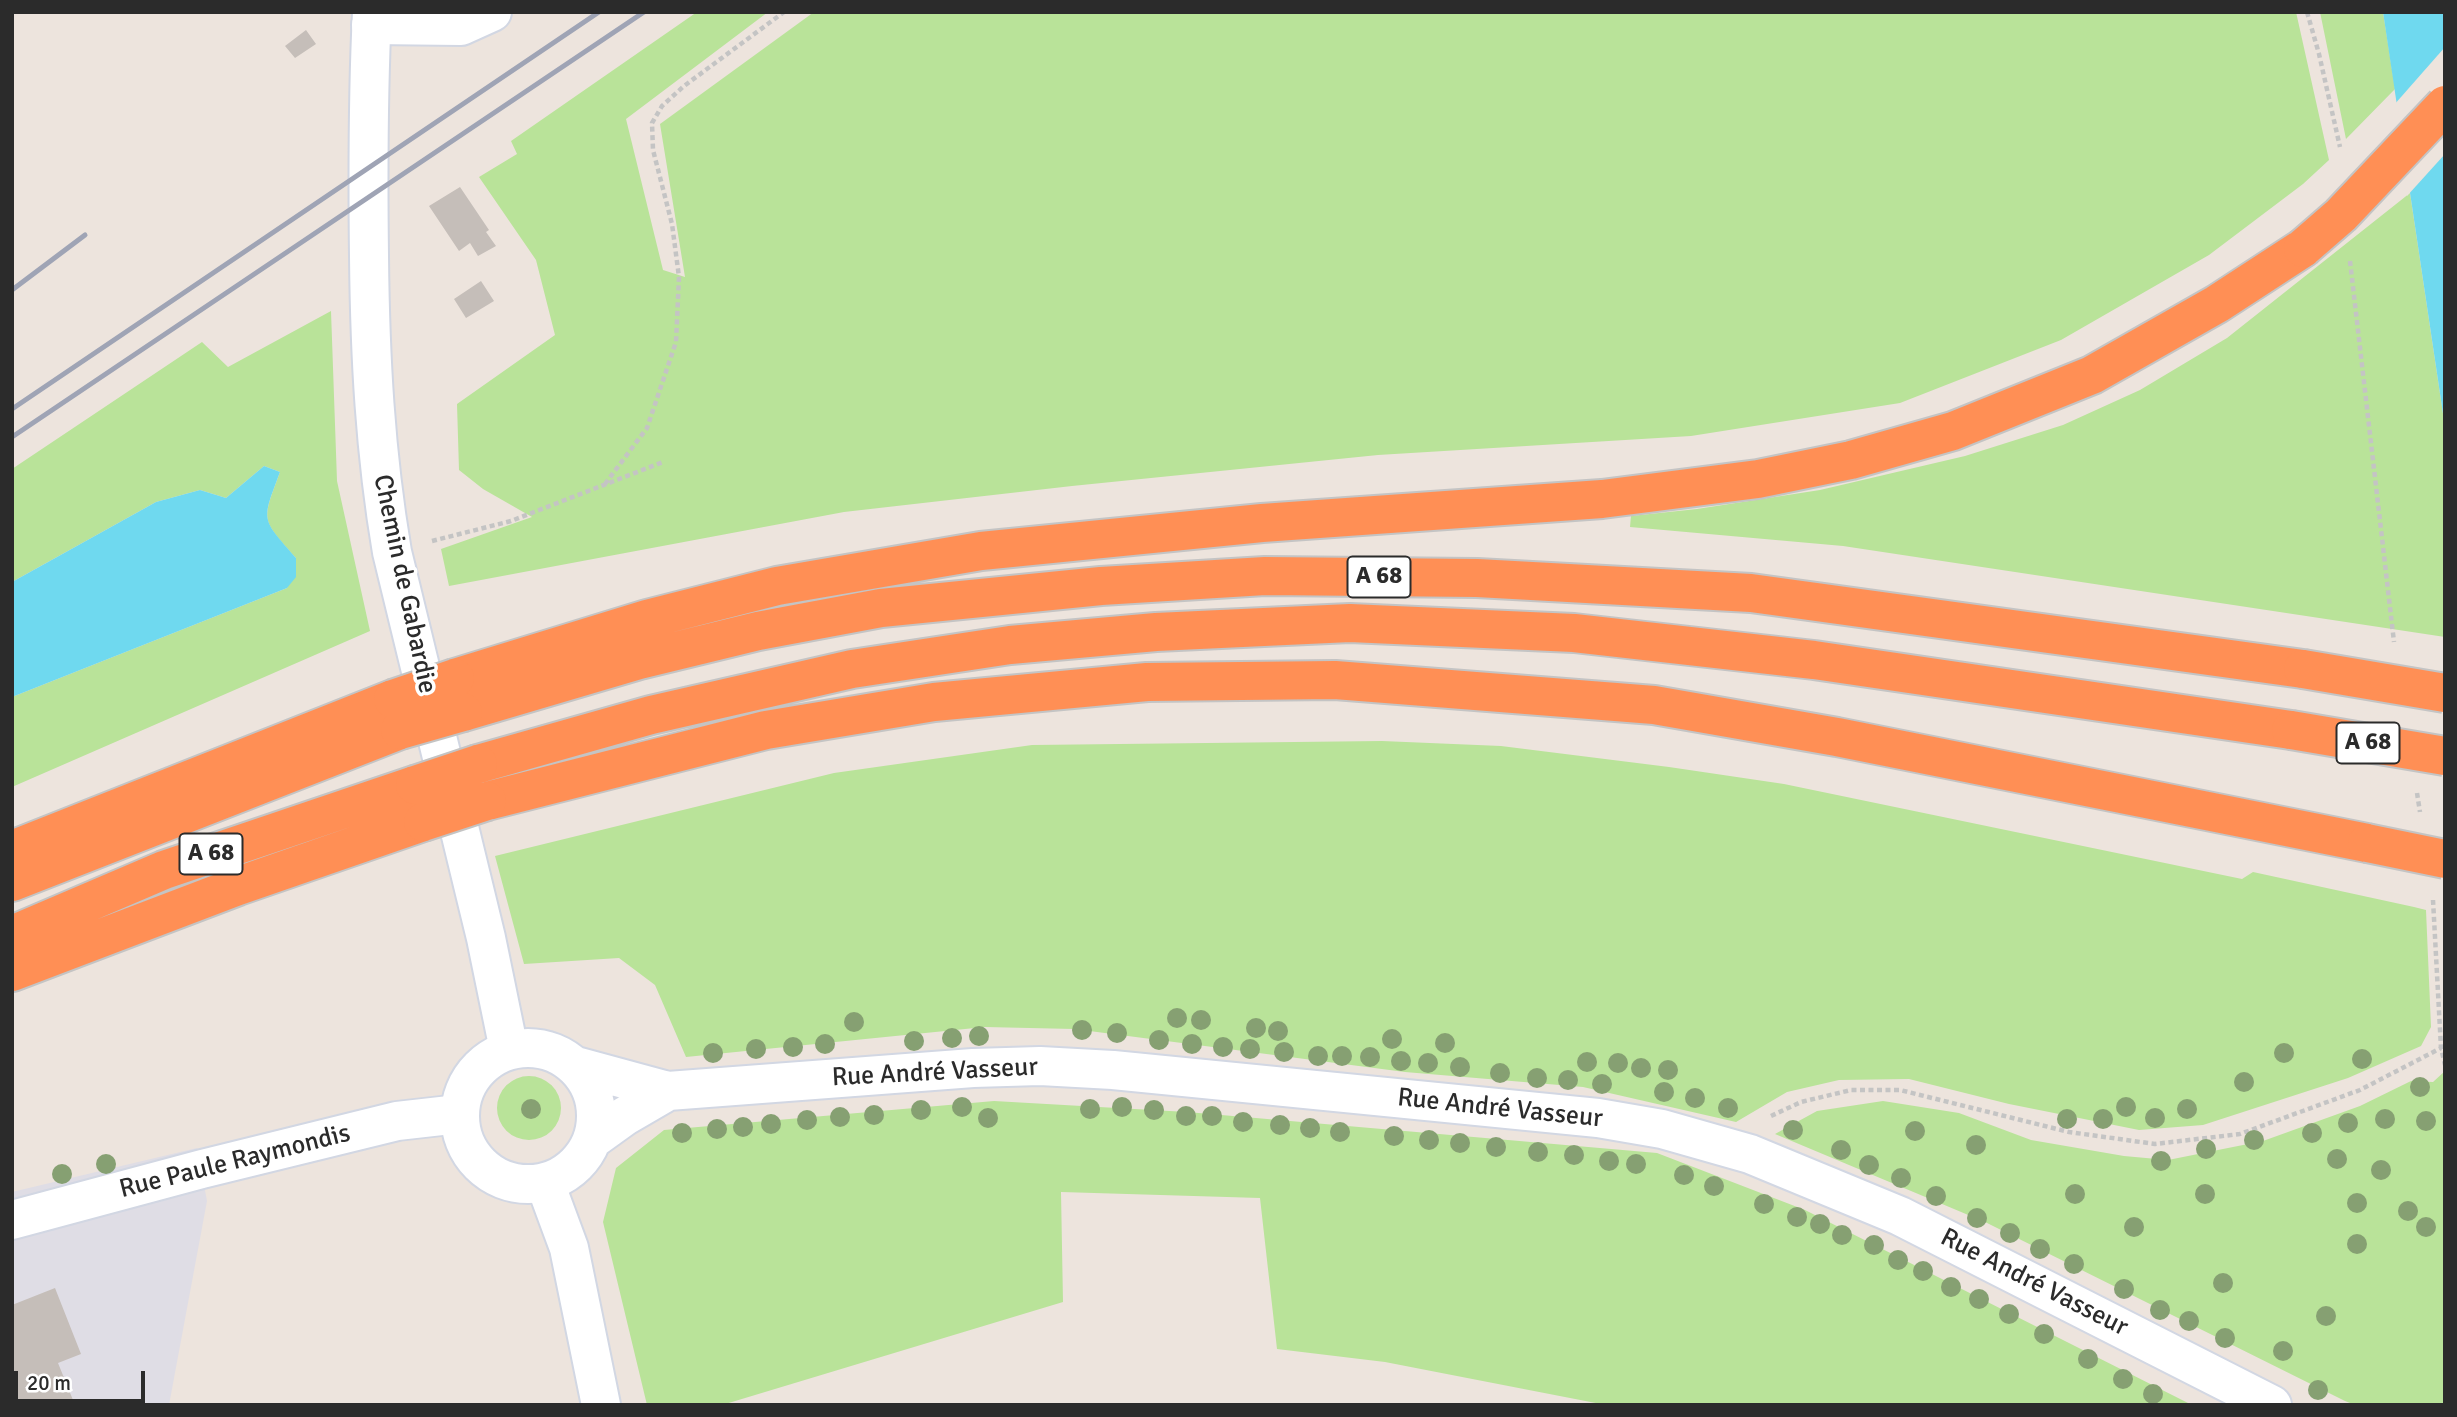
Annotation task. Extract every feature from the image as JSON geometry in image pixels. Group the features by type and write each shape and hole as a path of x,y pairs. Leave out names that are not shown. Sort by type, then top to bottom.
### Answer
{"highway":[{"path":"459,695 648,619 777,586 981,551 1262,523 1602,499 1758,479 1851,460 1952,431 2092,375 2217,304 2303,248 2350,206 2445,105"},
{"name":"A 68","path":"12,850 459,695 639,660 758,631 881,608 1101,586 1265,576 1477,578 1751,593 2303,669 2445,693"},
{"name":"A 68","path":"12,935 164,870 478,764 651,715 852,669 1023,644 1156,632 1350,624 1574,633 1801,658 2291,730 2445,756"},
{"path":"12,972 238,886 487,801 766,730 934,702 1147,682 1335,680 1654,705 1851,740 2445,859"},
{"name":"A 68","path":"12,882 396,715"}],"street":[{"name":"Chemin de Gabardie","path":"492,12 461,26 372,19 367,169 370,340 376,446 392,552 486,938 509,1050"},
{"path":"537,1048 551,1051 576,1066 588,1082 595,1100 597,1119 593,1139 574,1167 545,1183 524,1184 504,1180 485,1170 471,1154 462,1135 459,1114 463,1094 473,1074 489,1059 509,1050 537,1048"},
{"name":"Rue André Vasseur","path":"576,1066 668,1091 973,1068 1040,1066 1113,1070 1598,1118 1662,1129 1750,1154 1900,1216 2272,1405"},
{"name":"Rue André Vasseur","path":"593,1139 625,1116 668,1091"},
{"name":"Rue Paule Raymondis","path":"12,1220 397,1121 459,1114"},
{"path":"545,1183 569,1248 601,1405"}],"path":[{"path":"604,484 647,428 676,342 678,277 672,224 653,150 652,122 662,106 684,86 784,12"},
{"path":"2307,12 2340,147"},
{"path":"2349,260 2394,638"},
{"path":"392,552 511,521 663,462"},
{"path":"2436,919 2441,1048 2445,1065"},
{"path":"1750,1154 1758,1121 1801,1102 1852,1090 1900,1090 2069,1132 2155,1144 2240,1134 2360,1090 2441,1048"}],"shaded area":[{"path":"197,1148 207,1201 169,1405 12,1405 12,1192"}],"green space":[{"path":"697,12 768,12 626,119 663,270 685,277 660,124 814,12 2296,12 2329,160 2303,184 2209,255 2061,340 1900,403 1691,436 1378,455 844,512 449,586 441,549 532,517 483,489 459,470 457,404 555,335 536,260 479,177 517,154 511,141"},
{"path":"2320,12 2383,12 2395,89 2346,139"},
{"path":"2410,193 2445,427 2445,637 1843,546 1630,527 1631,516 1820,490 1965,456 2063,425 2140,390 2227,338"},
{"path":"331,311 337,481 370,631 12,787 12,697 287,588 296,558 276,535 268,519 267,511 280,472 264,466 226,498 200,490 156,502 12,582 12,469 202,342 228,367"},
{"path":"1382,741 1501,746 1784,784 2242,879 2253,872 2426,910 2431,1027 2421,1046 2348,1078 2203,1125 2139,1130 2009,1104 1909,1079 1839,1080 1787,1092 1736,1122 1583,1087 1405,1072 1074,1029 985,1027 686,1057 655,985 619,958 524,964 495,856 834,773 1032,745"},
{"path":"2445,1071 2445,1405 2355,1405 2345,1401 1985,1222 1775,1134 1817,1111 1883,1101 1959,1113 2031,1140 2124,1156 2168,1160 2263,1141 2360,1106 2411,1081 2433,1082"},
{"path":"529,1076 541,1078 552,1085 559,1096 559,1120 552,1131 541,1138 529,1140 517,1138 506,1131 499,1120 497,1108 499,1096 506,1085 517,1078"},
{"path":"994,1101 1187,1112 1657,1153 1805,1210 2192,1405 1606,1405 1385,1362 1277,1349 1260,1198 1061,1192 1063,1302 722,1405 647,1405 603,1222 616,1168 664,1130"}],"water":[{"path":"2383,12 2445,12 2445,427"},
{"path":"264,466 280,472 267,511 271,526 296,558 296,577 287,588 12,697 12,582 156,502 200,490 226,498"}],"pier":[{"path":"2445,47 2445,154 2407,196 2394,105"}],"building":[{"path":"306,30 316,44 295,58 285,46"},
{"path":"460,187 489,230 486,232 496,246 478,256 470,243 459,251 429,206"},
{"path":"481,281 494,301 466,318 454,299"},
{"path":"55,1288 81,1354 58,1363 75,1405 12,1405 12,1305"}],"railway":[{"path":"12,409 599,12"},
{"path":"12,437 644,12"},
{"path":"12,290 85,235"}]}
